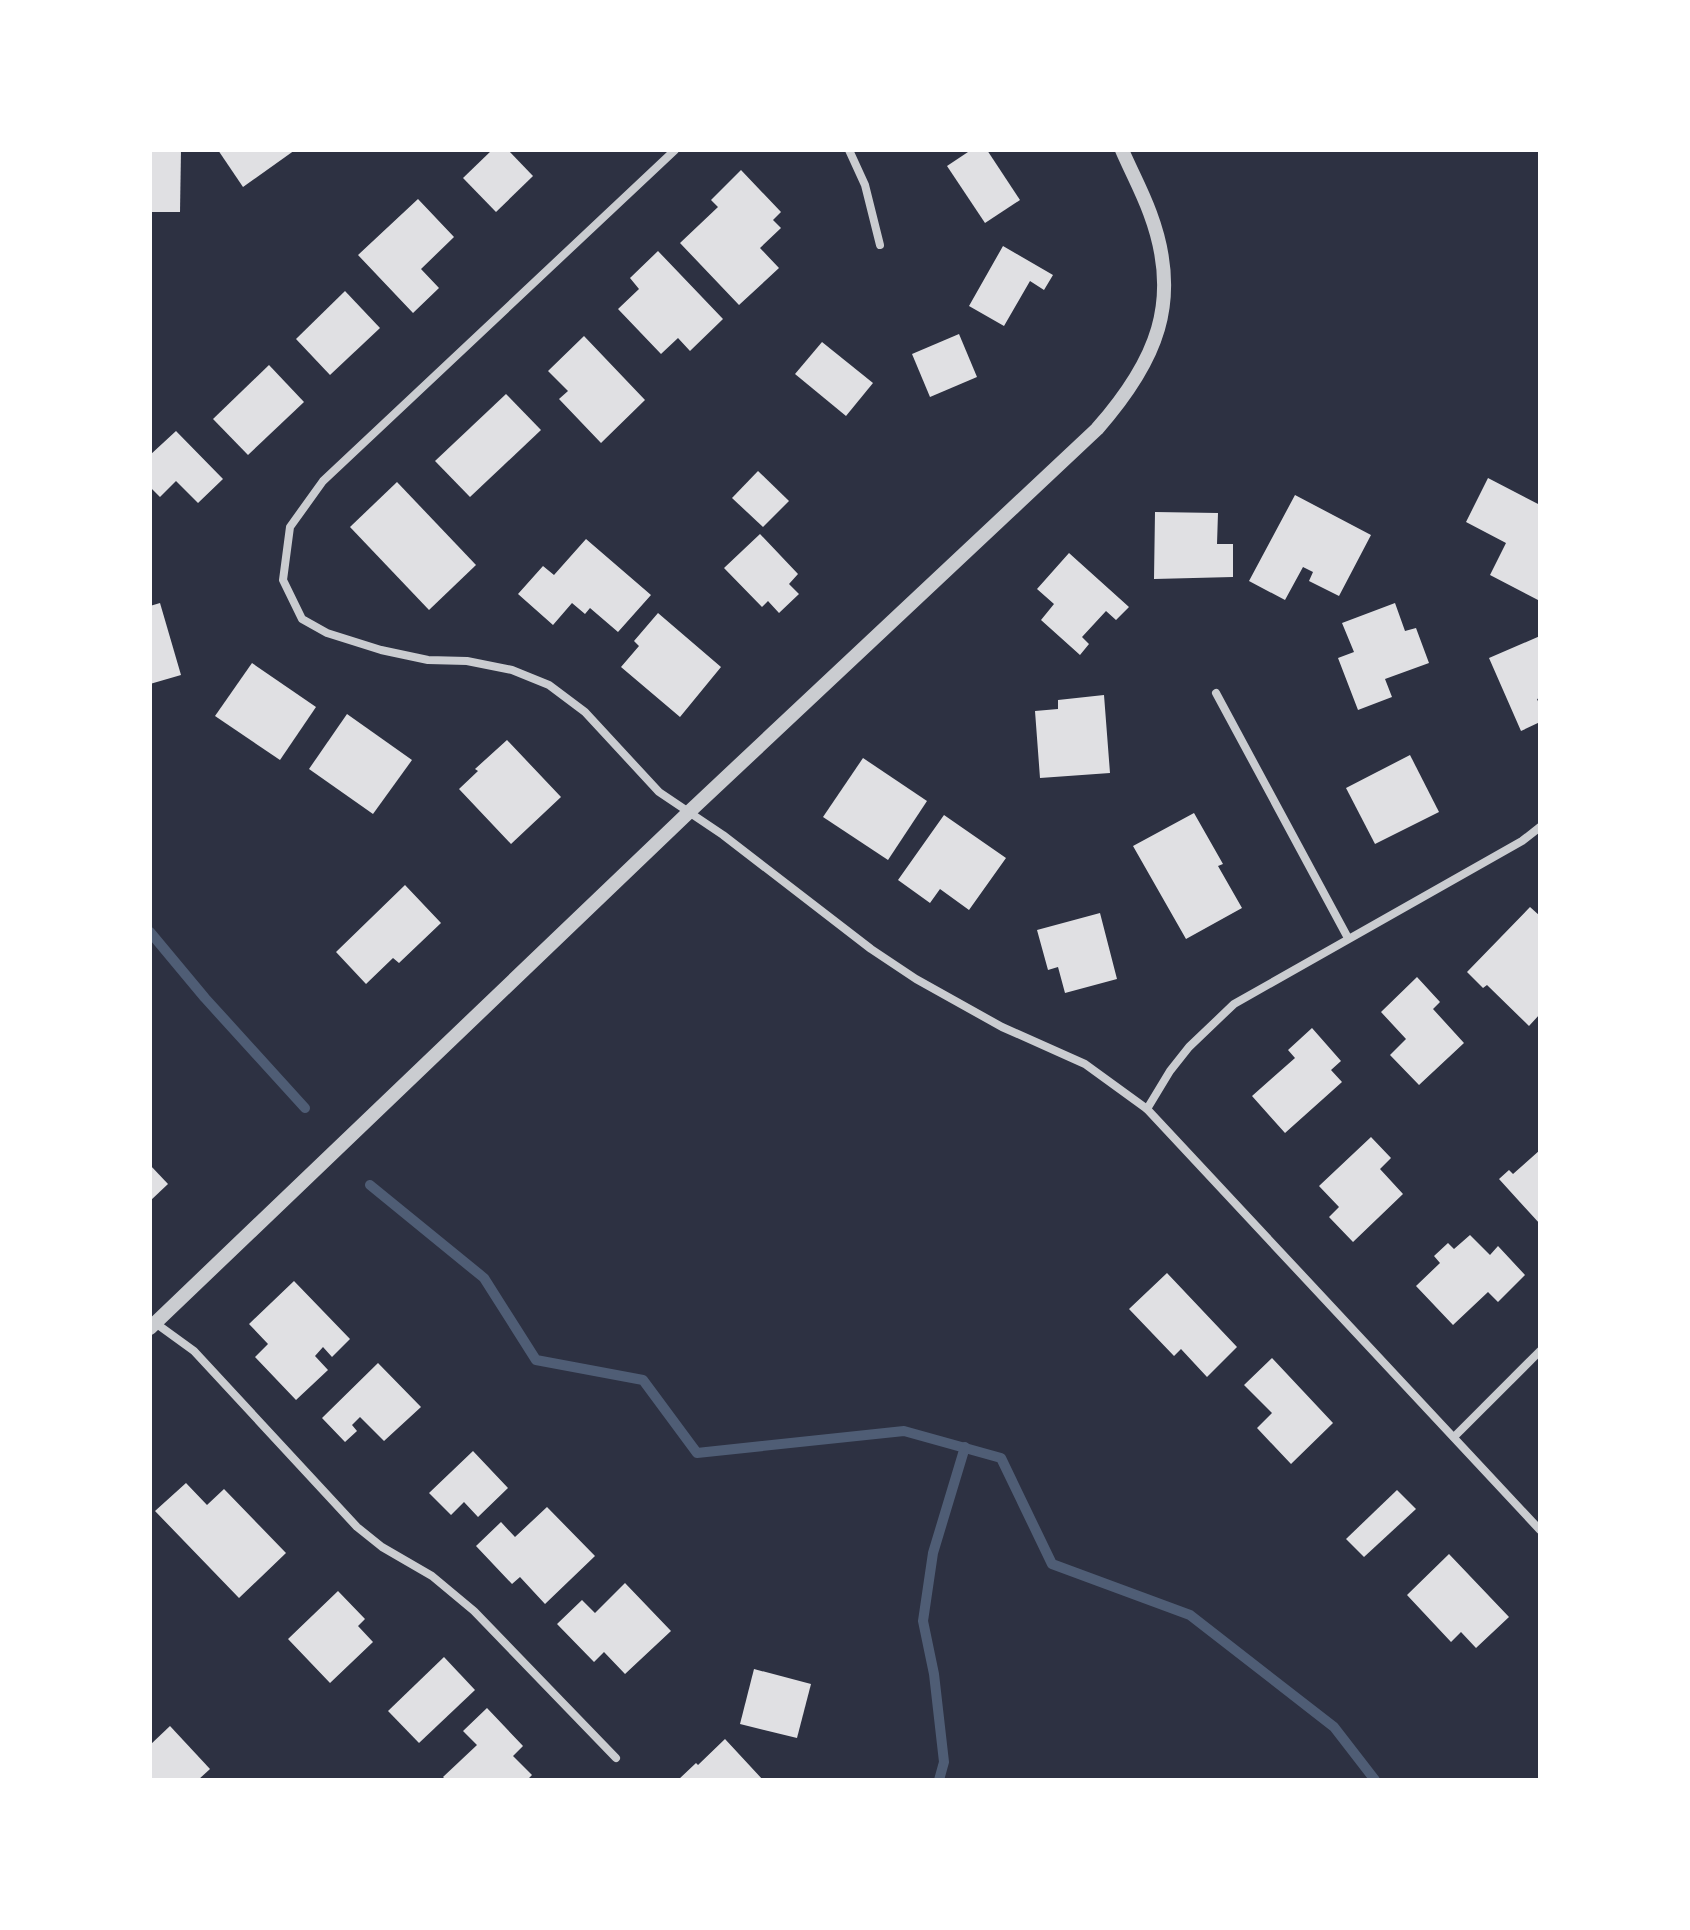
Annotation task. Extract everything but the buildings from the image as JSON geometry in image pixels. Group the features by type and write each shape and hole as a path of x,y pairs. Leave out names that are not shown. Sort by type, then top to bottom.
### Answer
{"street":[{"path":"675,150 323,481 290,527 283,580 302,619 327,633 381,650 428,660 467,661 512,670 549,685 585,712 659,792 871,949 916,979 1002,1027 1085,1064 1147,1109 1540,1530"},
{"path":"849,150 865,185 880,245"},
{"path":"616,1758 474,1611 432,1576 382,1547 357,1527 194,1351 152,1323 1097,429 1136,381 1155,340 1163,301 1163,264 1150,212 1122,150"},
{"path":"1216,693 1348,938"},
{"path":"1147,1109 1189,1047 1234,1004 1522,841 1540,827"},
{"path":"1454,1437 1540,1351"}],"waterway":[{"path":"150,932 305,1108"},
{"path":"370,1185 484,1278 536,1360 643,1380 697,1453 904,1431 1001,1458 1052,1564 1190,1615 1334,1727 1375,1780"},
{"path":"939,1780 944,1762 934,1674 923,1621 933,1553 965,1447"}]}
